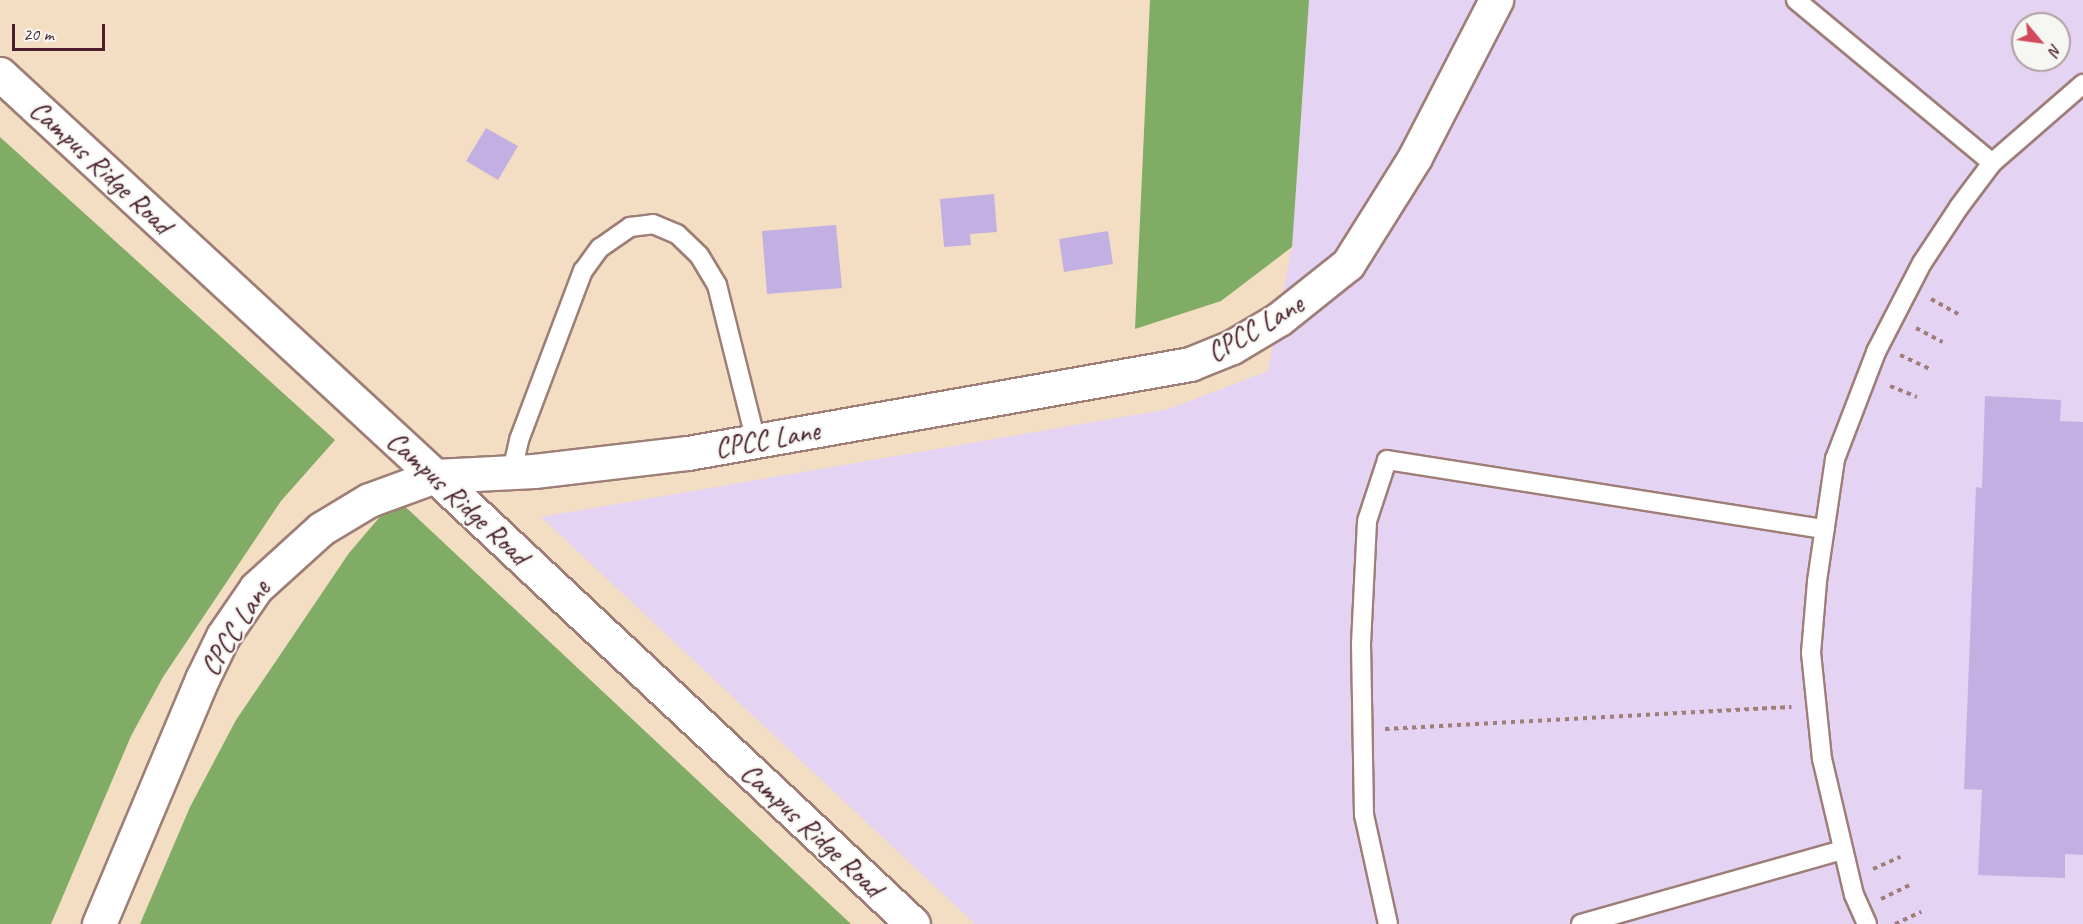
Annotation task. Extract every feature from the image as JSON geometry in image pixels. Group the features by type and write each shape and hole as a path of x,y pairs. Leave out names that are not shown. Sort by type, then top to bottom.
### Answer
{"street":[{"name":"CPCC Lane","path":"99,924 202,679 224,636 256,588 321,529 369,500 435,476 512,471 688,453 1190,364 1232,347 1279,319 1348,264 1374,227 1496,0"},
{"name":"Campus Ridge Road","path":"0,74 435,476 913,924"}],"lane":[{"path":"1796,0 1992,164"},
{"path":"1867,924 1854,895 1822,759 1811,653 1835,459 1880,345 1922,263 1992,164 2083,84"},
{"path":"512,471 519,440 583,271 600,248 630,226 652,224 677,234 699,255 717,285 756,441"},
{"path":"1388,924 1364,815 1361,644 1367,521 1387,460 1825,529"},
{"path":"1581,924 1843,850"}],"path":[{"path":"1880,345 1930,369"},
{"path":"1363,730 1798,706"},
{"path":"1895,924 1921,912"}],"shaded area":[{"path":"1309,0 2083,0 2083,924 975,924 541,517 1169,409 1268,371 1292,247"}],"green space":[{"path":"1150,0 1309,0 1292,247 1221,301 1135,329"},
{"path":"0,137 335,440 281,501 163,677 131,736 51,924 0,924"},
{"path":"396,498 851,924 140,924 190,807 236,720 349,553"}],"building":[{"path":"486,128 518,146 498,180 466,161"},
{"path":"994,194 997,232 970,234 971,245 944,247 940,199"},
{"path":"836,225 842,288 767,294 762,231"},
{"path":"1108,231 1113,264 1064,272 1059,239"},
{"path":"1985,396 2061,400 2060,421 2083,422 2083,855 2065,854 2065,878 1978,875 1982,790 1964,789 1976,487 1982,488"}]}
